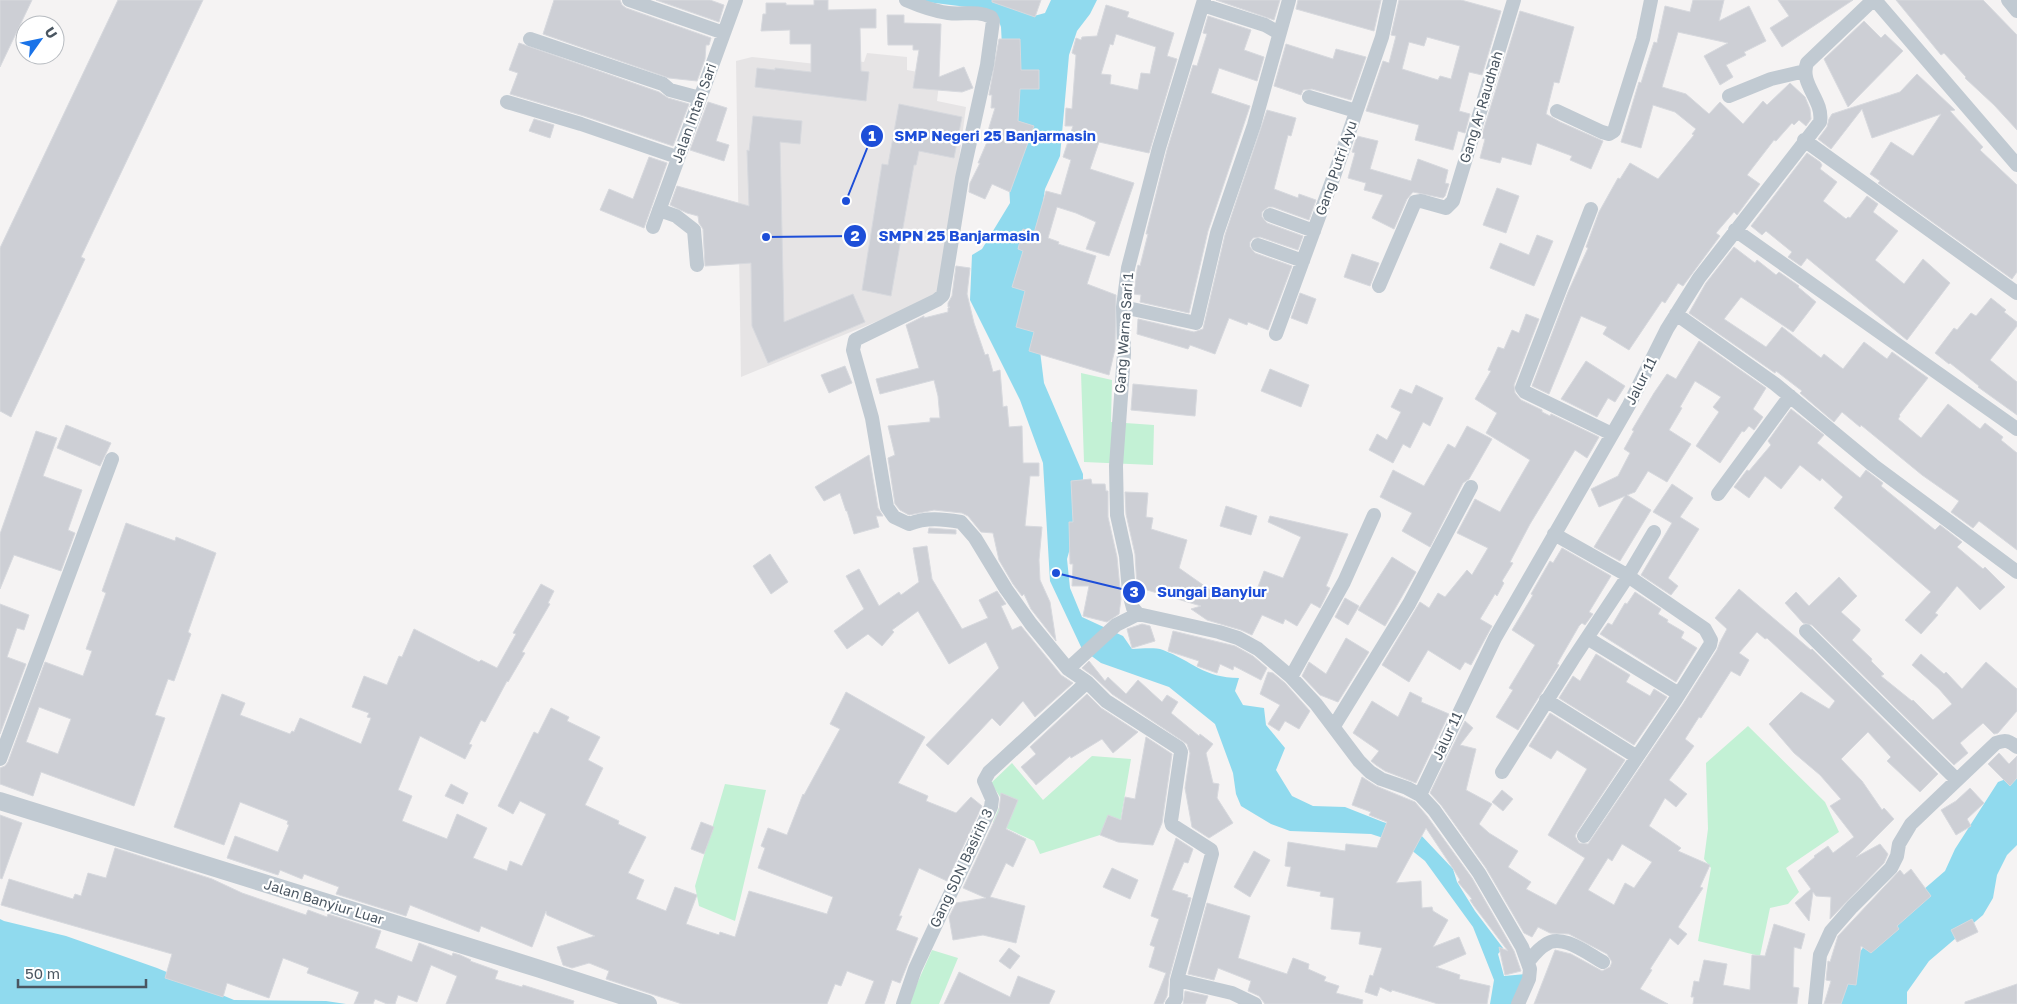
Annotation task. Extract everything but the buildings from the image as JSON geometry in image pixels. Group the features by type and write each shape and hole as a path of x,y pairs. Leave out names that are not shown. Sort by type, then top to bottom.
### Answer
{"street":[{"path":"629,0 724,33"},
{"name":"Jalan Intan Sari","path":"653,227 736,0"},
{"path":"906,0 931,10 950,13 982,13 992,17 993,21 987,66 962,178 943,295 937,300 860,337 854,344 853,350 872,418 887,507 894,518 909,524 919,520 941,518 961,522 975,538 1016,603 1070,667 1106,701 1179,748 1181,752 1172,825 1212,851 1177,980 1176,999 1172,1004"},
{"path":"1124,307 1196,323 1217,233 1254,125 1289,0"},
{"name":"Gang Putri Ayu","path":"1276,334 1382,37 1390,0"},
{"name":"Gang Ar Raudhah","path":"1379,286 1415,202 1421,201 1443,208 1449,207 1456,194 1514,0"},
{"path":"1557,111 1602,132 1609,134 1614,131 1643,39 1651,0"},
{"path":"1729,96 1771,80 1805,71 1807,63 1874,0 2017,165"},
{"path":"2008,0 2017,12"},
{"path":"1203,2 1265,25 1279,33"},
{"name":"Gang Warna Sari 1","path":"1138,614 1133,608 1129,593 1126,556 1116,515 1117,449 1124,354 1124,307 1128,268 1156,157 1203,2"},
{"path":"530,39 663,84 670,90 700,98"},
{"name":"Jalur 11","path":"1420,795 1495,638 1612,434 1676,314 1698,278 1804,140 1820,122 1819,105 1806,80 1805,71"},
{"path":"1309,97 1356,111"},
{"path":"507,102 581,124 677,157"},
{"path":"1804,140 2017,293"},
{"path":"659,210 676,216 694,230 697,264"},
{"path":"1591,210 1522,388 1525,392 1612,434"},
{"path":"1270,215 1314,231"},
{"path":"1735,230 2017,429"},
{"path":"1258,245 1303,261"},
{"path":"1676,314 1790,396 1873,465 2017,572"},
{"path":"1718,494 1790,396"},
{"path":"0,759 112,459"},
{"path":"1334,726 1409,604 1471,487"},
{"path":"1291,677 1344,582 1374,515"},
{"path":"1502,772 1546,700 1628,576 1654,532"},
{"path":"1554,534 1628,576 1705,629 1709,634 1710,645 1584,836"},
{"path":"1070,667 1116,625 1138,614 1219,632 1238,638 1258,649 1291,677 1334,726 1359,761 1370,772 1381,779 1407,788 1420,795 1434,810 1478,873 1522,947 1528,962 1529,979 1518,1004"},
{"path":"1806,631 1957,780"},
{"path":"1587,638 1679,694"},
{"name":"Gang SDN Basirih 3","path":"903,1004 915,969 990,807 992,799 984,781 989,772 1087,682"},
{"path":"1546,700 1637,757"},
{"path":"1815,1004 1820,955 1831,931 1891,868 1897,856 1899,844 1911,824 1996,743 2004,740 2017,747"},
{"name":"Jalan Banyiur Luar","path":"0,801 648,1004"},
{"path":"1528,962 1546,943 1558,941 1574,946 1603,962"},
{"path":"1177,980 1232,993 1255,1004"}],"shaded area":[{"path":"867,53 907,57 907,70 940,76 937,101 966,107 941,295 741,377 736,61 752,57 825,65 829,58 864,62"}],"green space":[{"path":"1081,373 1112,380 1111,422 1154,425 1153,465 1084,462"},
{"path":"1748,726 1825,802 1839,832 1786,868 1799,892 1788,904 1770,908 1760,956 1698,941 1711,868 1704,859 1708,829 1706,763"},
{"path":"1092,756 1131,759 1119,829 1040,854 1034,841 993,822 1002,800 991,783 1012,763 1043,800"},
{"path":"725,784 766,790 735,921 699,906 695,886"},
{"path":"932,950 958,958 939,1004 908,1004"}],"water":[{"path":"923,0 994,0 1034,16 1045,13 1051,0 1097,0 1090,14 1077,31 1069,55 1060,156 1045,189 1038,235 1038,335 1044,383 1083,474 1078,520 1067,559 1070,588 1082,617 1123,636 1132,649 1152,648 1163,650 1207,672 1239,678 1235,691 1243,705 1264,708 1266,725 1285,748 1276,770 1292,796 1313,806 1345,807 1383,822 1419,833 1453,869 1457,882 1475,911 1503,948 1498,954 1504,976 1527,974 1514,1004 1490,1004 1494,980 1473,927 1425,861 1405,845 1371,834 1290,831 1271,824 1241,806 1236,794 1233,773 1215,724 1169,687 1101,663 1082,649 1050,581 1043,463 1020,400 970,300 972,255 982,249 1010,203 1001,27 997,16 975,8"},
{"path":"2017,775 2017,845 2007,855 1997,875 1993,898 1983,915 1929,961 1907,992 1907,1004 1838,1004 1844,976 1872,934 1945,871 1955,849 1998,782"},
{"path":"0,919 66,936 157,968 234,1000 326,1001 346,1004 0,1004"}],"place":[{"name":"SMP Negeri 25 Banjarmasin","path":"846,201"},
{"name":"SMPN 25 Banjarmasin","path":"766,237"},
{"name":"Sungai Banyiur","path":"1056,573"}]}
